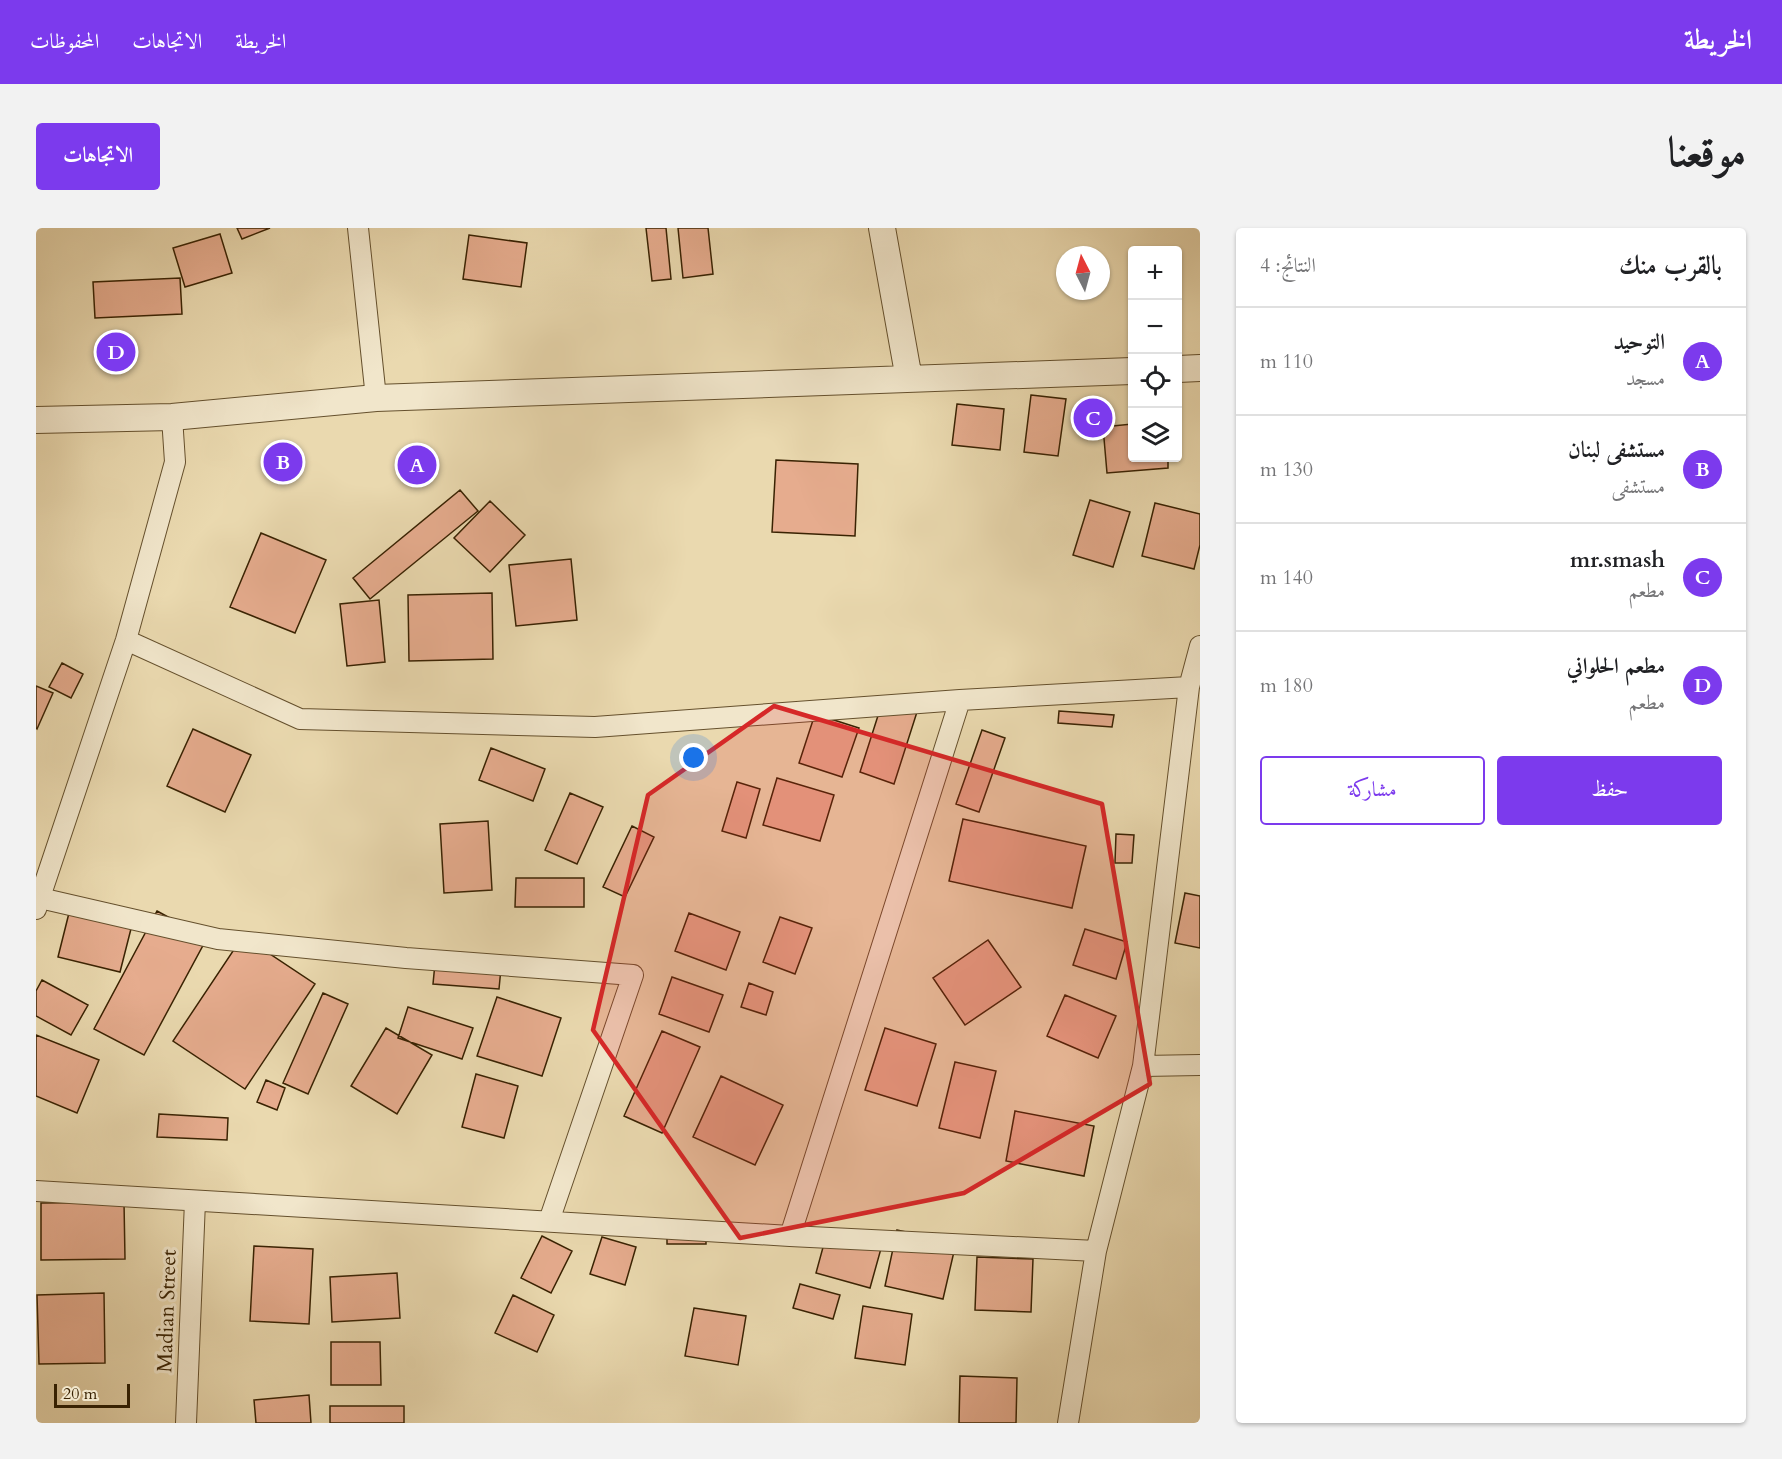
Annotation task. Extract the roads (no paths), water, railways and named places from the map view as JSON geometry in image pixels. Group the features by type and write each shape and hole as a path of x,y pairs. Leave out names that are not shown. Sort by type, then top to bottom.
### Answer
{"street":[{"path":"358,228 376,398"},
{"path":"882,228 909,379"},
{"path":"1182,369 1200,368"},
{"path":"36,420 172,417 376,398 1128,371"},
{"path":"172,417 174,462 126,640 38,903 218,939 406,958 633,975 549,1221"},
{"path":"126,640 300,719 595,727 960,700 1190,687"},
{"path":"1068,1423 1095,1251 1143,1066 1190,687 1200,646"},
{"path":"790,1236 960,700"},
{"path":"1143,1066 1200,1065"},
{"path":"36,1191 790,1236 1095,1251"},
{"name":"Madian Street","path":"186,1423 195,1201"}],"place":[{"name":"مطعم الحلواني","path":"116,352"},
{"name":"mr.smash","path":"1093,418"},
{"name":"مستشفى لبنان","path":"283,462"},
{"name":"التوحيد","path":"417,465"}]}
